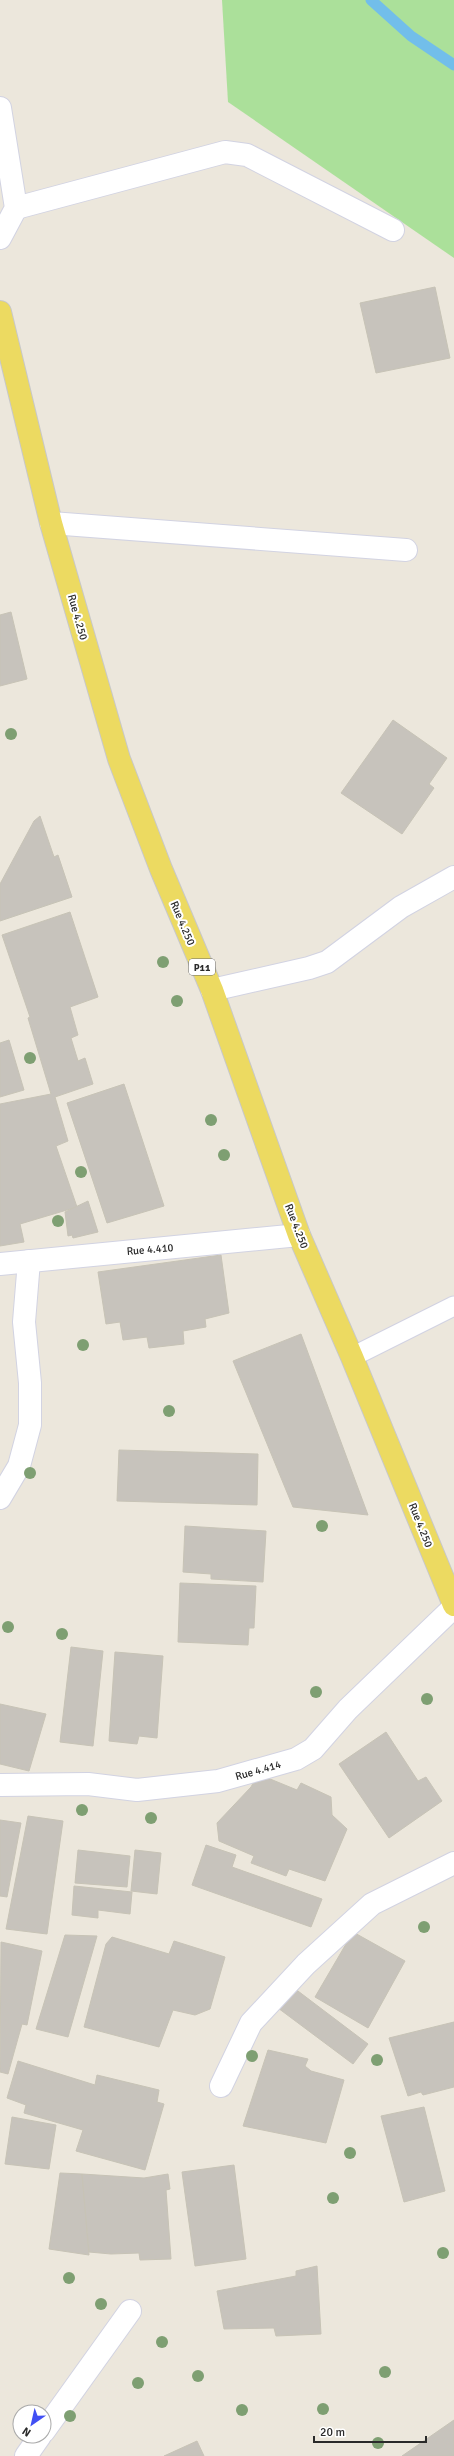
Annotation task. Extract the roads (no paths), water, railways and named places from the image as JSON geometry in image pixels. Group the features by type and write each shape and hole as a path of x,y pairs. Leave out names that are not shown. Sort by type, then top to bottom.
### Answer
{"main road":[{"name":"Rue 4.250","path":"0,312 2,335 51,523 119,759 161,870 212,990 299,1235 352,1357 454,1606"}],"street":[{"path":"0,108 16,208 0,238"},
{"path":"16,208 224,152 248,155 394,230"},
{"path":"51,523 406,550"},
{"path":"212,990 309,968 326,962 401,907 454,877"},
{"name":"Rue 4.410","path":"0,1264 299,1235"},
{"path":"0,1498 19,1466 30,1425 30,1383 24,1322 29,1261"},
{"name":"Rue 4.414","path":"0,1785 88,1784 137,1790 218,1781 296,1759 313,1749 348,1709 454,1606"},
{"path":"221,2086 251,2023 306,1964 372,1904 454,1863"},
{"path":"52,2419 130,2311"},
{"path":"26,2456 34,2444"}],"lane":[{"path":"352,1357 454,1306"}],"waterway":[{"path":"371,0 411,36 454,65"}]}
